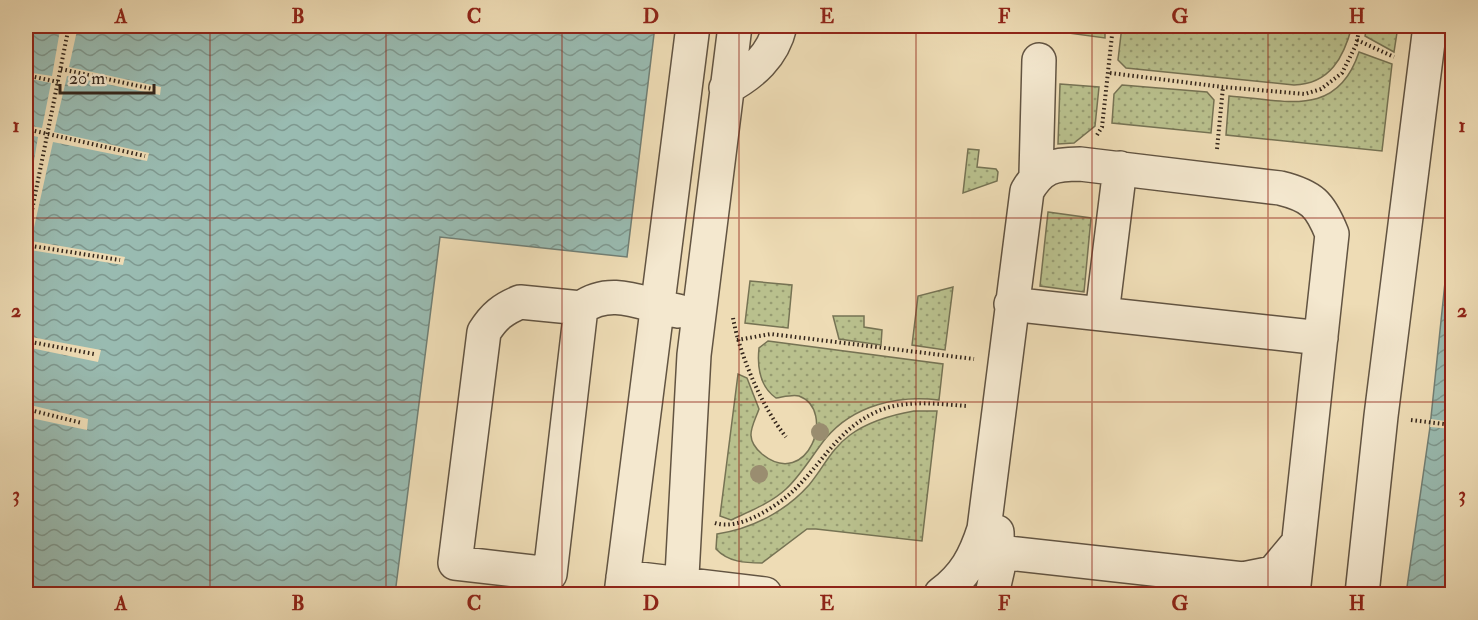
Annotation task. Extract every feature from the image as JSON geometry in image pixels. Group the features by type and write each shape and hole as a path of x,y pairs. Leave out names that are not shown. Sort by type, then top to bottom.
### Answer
{"lane":[{"path":"693,26 622,586 765,594"},
{"path":"681,590 694,355 703,298 735,26"},
{"path":"726,88 744,78 760,65 772,48 780,26"},
{"path":"1362,594 1381,416 1430,26"},
{"path":"941,594 957,582 976,554 988,504 1011,304 1027,191 1036,174 1039,60"},
{"path":"999,552 1269,587 1298,543 1332,234 1322,211 1304,194 1280,188 1080,164 1058,164 1036,174"},
{"path":"1102,314 1120,168"},
{"path":"581,308 550,574 455,563 484,332 493,318 505,308 520,302 581,308 600,314 620,316 639,315 703,298"},
{"path":"1011,304 1321,338"},
{"path":"988,504 997,527 999,552 992,594"}],"path":[{"path":"26,240 27,217 48,135 69,26"},
{"path":"1080,164 1102,127 1110,73 1113,26"},
{"path":"1110,73 1223,87 1305,94 1321,89 1342,73 1357,40 1360,26"},
{"path":"1357,40 1393,57 1425,66"},
{"path":"61,69 157,90"},
{"path":"26,75 58,81"},
{"path":"1214,180 1223,87"},
{"path":"26,129 145,156"},
{"path":"26,191 35,192"},
{"path":"26,245 120,260"},
{"path":"703,298 725,290 737,340 771,420 786,437"},
{"path":"737,340 771,334 1005,362"},
{"path":"26,341 94,354"},
{"path":"684,513 702,514 717,524 729,526 762,513 793,491 844,432 876,411 910,403 999,408"},
{"path":"26,409 82,423"},
{"path":"1381,416 1452,425"}],"green space":[{"path":"1017,26 1105,26 1105,38"},
{"path":"1122,26 1352,26 1345,48 1334,67 1317,80 1294,85 1126,68 1118,60"},
{"path":"1367,26 1398,26 1394,52 1365,36"},
{"path":"1359,52 1392,64 1382,151 1226,135 1229,96 1289,102 1307,101 1323,96 1337,88 1349,73"},
{"path":"1060,84 1099,87 1095,126 1074,143 1058,144"},
{"path":"1122,85 1207,92 1214,100 1211,133 1112,123 1114,94"},
{"path":"968,149 979,150 977,167 996,169 997,181 963,193"},
{"path":"1048,212 1091,218 1084,292 1040,286"},
{"path":"750,281 792,285 788,328 745,323"},
{"path":"953,287 945,350 912,345 918,296"},
{"path":"833,316 864,316 864,327 882,330 881,345 839,339"},
{"path":"768,341 943,364 939,400 893,401 863,410 850,417 826,438 786,489 767,503 731,520 720,516 738,374 747,378 759,409 752,426 751,437 762,454 778,463 793,463 804,456 812,444 816,430 816,416 810,404 797,395 776,398 766,388 760,376 758,362 759,348"},
{"path":"914,411 937,411 922,541 807,529 762,563 731,559 716,549 717,534 755,523 790,503 809,485 833,452 850,435 880,419"}],"water":[{"path":"26,26 655,26 627,257 440,237 395,594 26,594"},
{"path":"1452,215 1452,594 1406,594 1430,427"}],"pier":[{"path":"36,26 78,26 69,67 161,87 160,95 67,76 54,132 149,153 147,161 53,142 31,241 125,257 123,265 30,250 26,271 28,198 26,198 26,185 30,185 38,137 26,134 26,125 42,128 51,83 26,78 26,72 52,76 60,30"},
{"path":"26,336 101,350 98,362 26,347"},
{"path":"26,404 88,419 87,430 26,417"},
{"path":"1431,419 1452,422 1452,429 1430,427"}]}
